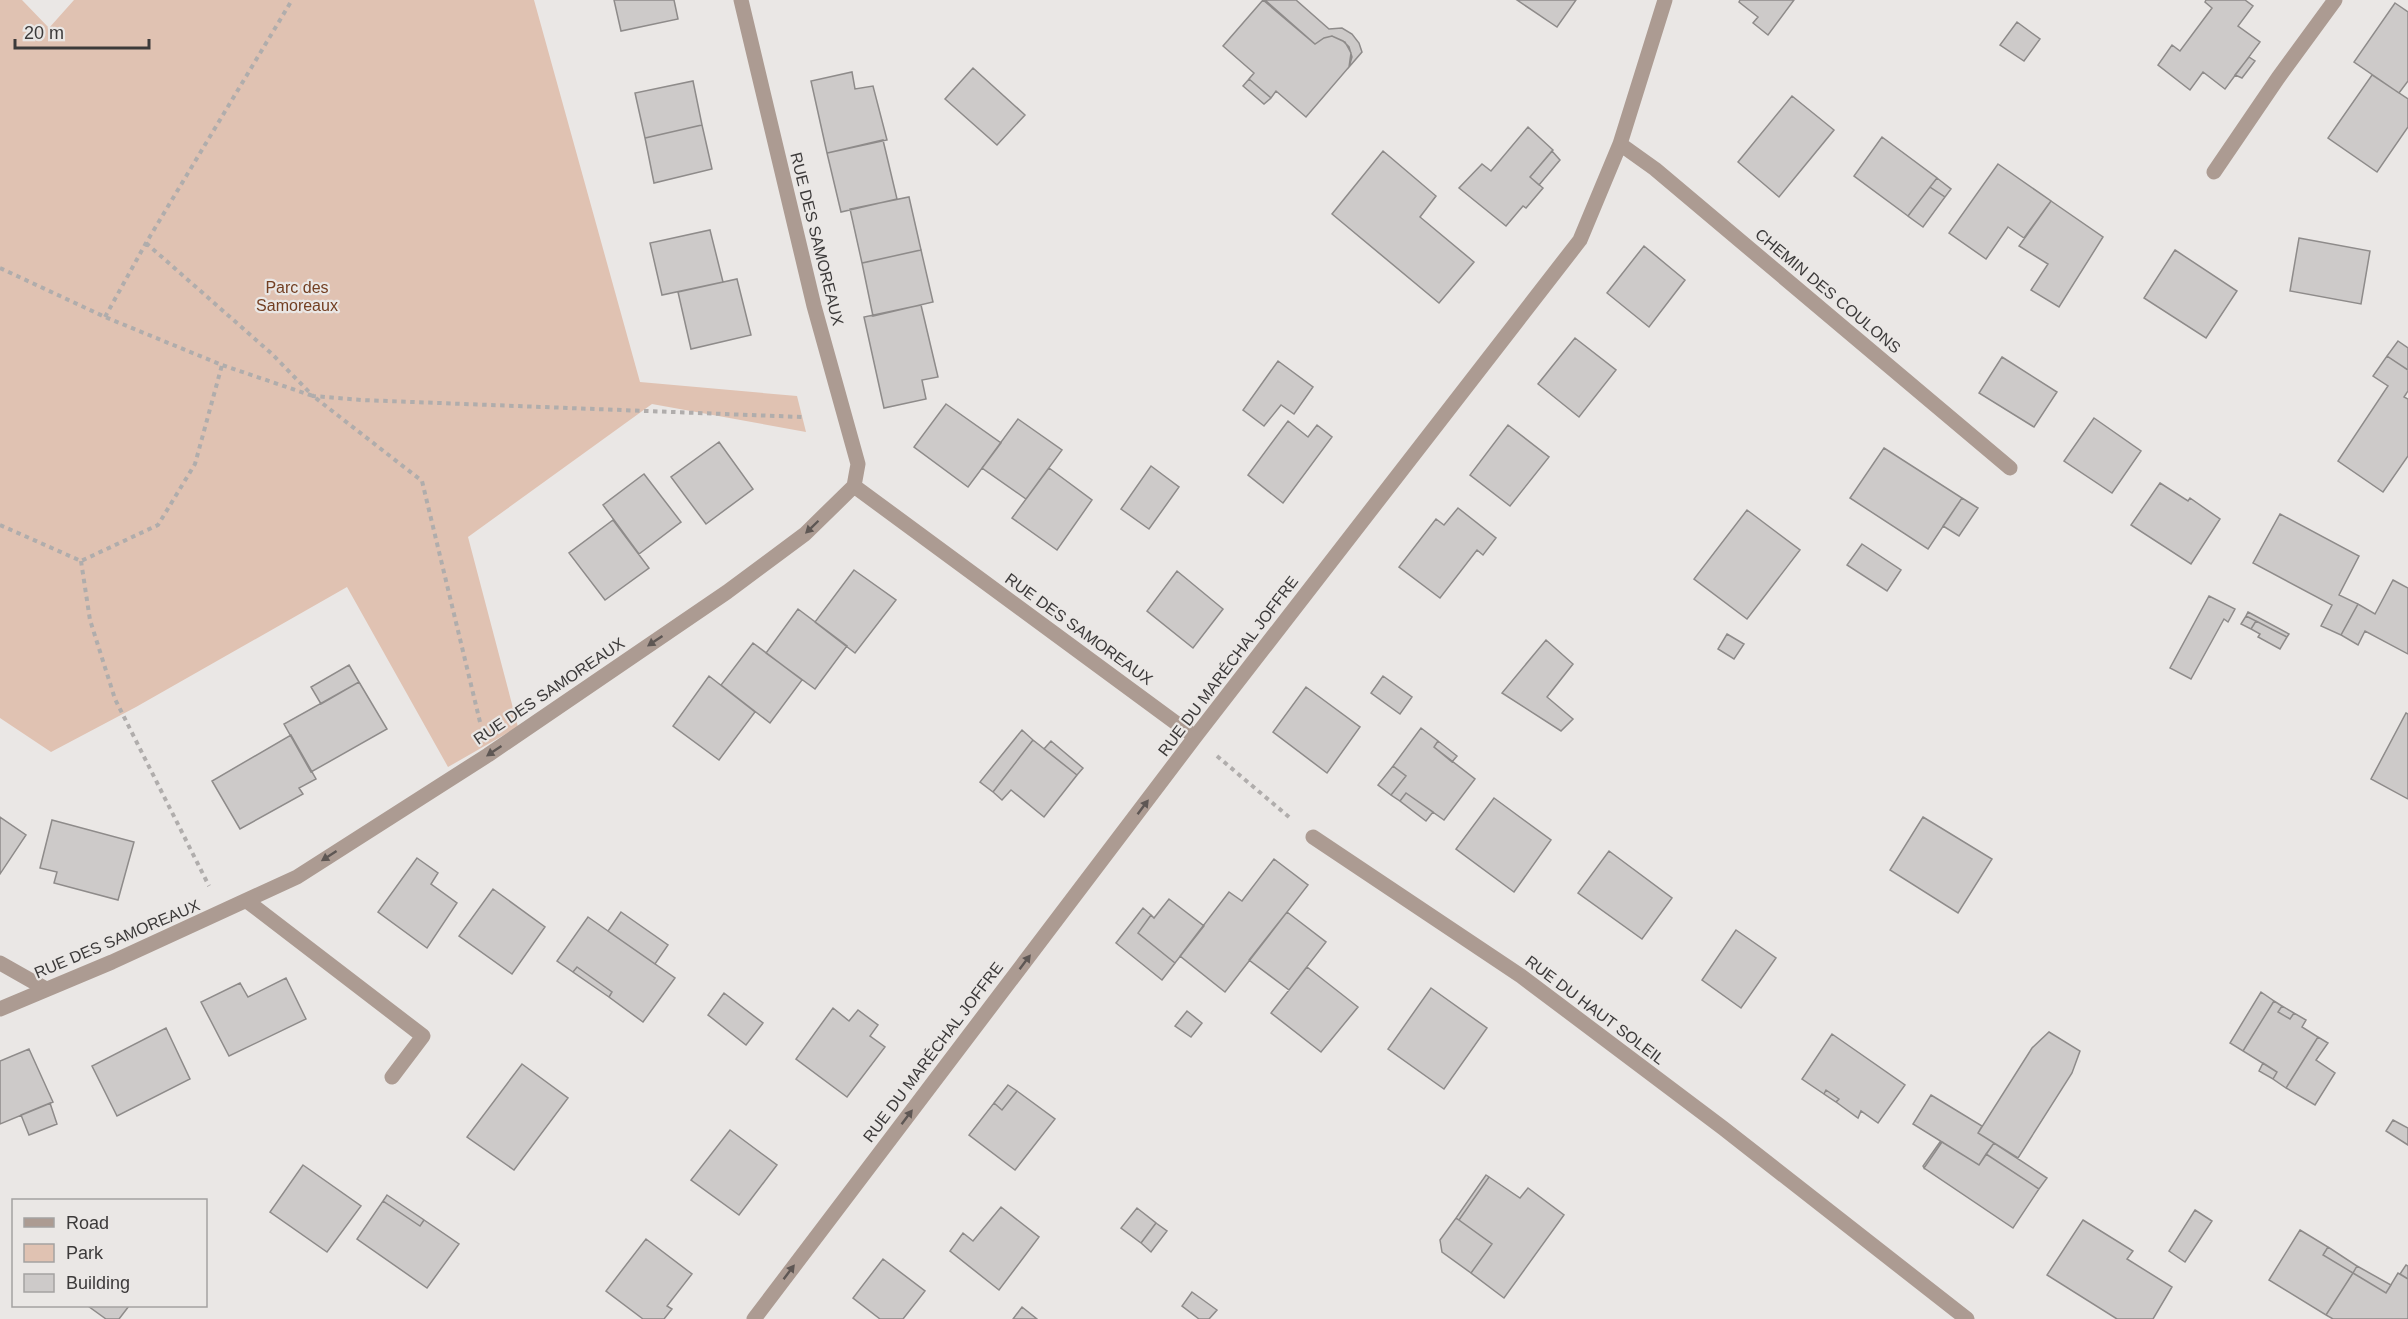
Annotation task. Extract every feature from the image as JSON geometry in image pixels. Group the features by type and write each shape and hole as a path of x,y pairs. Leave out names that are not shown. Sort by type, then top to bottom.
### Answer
{"street":[{"name":"RUE DES SAMOREAUX","path":"0,1009 222,913 297,877 488,755 727,592 805,534 854,486 858,464 814,306 741,0"},
{"name":"RUE DU MARÉCHAL JOFFRE","path":"754,1319 1195,737 1580,240 1620,144 1665,0"},
{"path":"2214,172 2335,0"},
{"name":"CHEMIN DES COULONS","path":"1620,144 1654,169 2010,468"},
{"name":"RUE DES SAMOREAUX","path":"854,486 1195,737"},
{"name":"RUE DU HAUT SOLEIL","path":"1313,837 1521,976 1724,1128 1967,1319"},
{"path":"247,901 423,1036 392,1077"},
{"path":"0,963 46,989"}],"path":[{"path":"105,317 146,243 292,0"},
{"path":"146,243 272,354 313,396 422,481 488,755"},
{"path":"0,268 105,317 222,364 313,396 361,400 802,417"},
{"path":"0,525 81,561 158,525 195,464 222,364"},
{"path":"81,561 90,620 115,699 222,913"},
{"path":"1195,737 1313,837"}],"green space":[{"name":"Parc des Samoreaux","path":"0,0 22,0 49,28 74,0 534,0 640,382 797,396 806,432 652,404 468,537 518,727 448,767 347,587 136,707 51,752 0,718"}],"building":[{"path":"614,0 674,0 678,19 621,31"},
{"path":"1263,0 1315,44 1332,36 1349,47 1352,57 1349,67 1306,117 1276,91 1271,98 1249,79 1254,73 1223,46"},
{"path":"1265,0 1296,0 1329,29 1342,28 1352,34 1362,52 1349,67 1351,53 1345,42 1332,36 1315,44"},
{"path":"1517,0 1576,0 1557,27"},
{"path":"1740,0 1794,0 1768,35 1753,23 1758,17 1739,2"},
{"path":"2206,0 2245,0 2253,6 2238,26 2260,42 2225,89 2203,72 2190,90 2158,65 2172,45 2180,51 2212,8 2205,2"},
{"path":"2395,3 2408,12 2408,81 2399,93 2354,62"},
{"path":"2017,22 2040,39 2024,61 2000,45"},
{"path":"2249,57 2255,61 2242,78 2235,75"},
{"path":"973,68 1025,115 997,145 945,99"},
{"path":"852,72 855,89 873,86 887,140 827,153 811,81"},
{"path":"2372,75 2408,99 2408,127 2377,172 2328,138"},
{"path":"1249,79 1271,98 1264,104 1243,86"},
{"path":"693,81 702,125 645,138 635,93"},
{"path":"1792,96 1834,130 1779,197 1738,162"},
{"path":"702,125 712,169 654,183 645,138"},
{"path":"1528,127 1553,150 1530,177 1543,188 1506,226 1459,188 1482,164 1491,171"},
{"path":"1882,137 1937,178 1908,216 1854,176"},
{"path":"883,140 897,199 841,212 827,153"},
{"path":"1383,151 1436,196 1420,217 1474,262 1439,303 1332,214"},
{"path":"1552,151 1560,160 1539,185 1530,177"},
{"path":"1998,164 2051,201 2024,238 2008,227 1986,259 1949,233"},
{"path":"1937,178 1951,189 1945,197 1930,187"},
{"path":"1930,187 1945,197 1923,227 1908,216"},
{"path":"909,197 921,250 862,263 850,209"},
{"path":"2051,201 2103,237 2059,307 2031,290 2048,264 2019,246"},
{"path":"710,230 723,282 662,295 650,243"},
{"path":"2299,238 2370,251 2361,304 2290,291"},
{"path":"1644,246 1685,280 1649,327 1607,293"},
{"path":"921,250 933,302 873,316 862,263"},
{"path":"2175,250 2237,291 2206,338 2144,298"},
{"path":"737,279 751,335 691,349 678,292"},
{"path":"921,305 938,377 922,380 926,399 884,408 864,317"},
{"path":"1575,338 1616,370 1579,417 1538,384"},
{"path":"2398,341 2408,348 2408,370 2387,356"},
{"path":"2387,356 2408,370 2408,391 2404,397 2408,399 2408,456 2383,492 2338,461 2388,386 2373,376"},
{"path":"2002,357 2057,392 2034,427 1979,393"},
{"path":"1278,361 1313,387 1294,414 1281,405 1264,426 1243,410"},
{"path":"946,404 1001,443 968,487 914,447"},
{"path":"2094,418 2141,451 2112,493 2064,461"},
{"path":"1018,419 1062,450 1026,499 982,468"},
{"path":"1288,421 1308,437 1317,425 1332,437 1283,503 1248,475"},
{"path":"1508,425 1549,457 1510,506 1470,475"},
{"path":"719,442 753,489 706,524 671,477"},
{"path":"1884,448 1962,498 1928,549 1850,498"},
{"path":"1151,466 1179,487 1149,529 1121,509"},
{"path":"1049,468 1092,500 1057,550 1012,518"},
{"path":"644,474 681,522 639,554 603,505"},
{"path":"2160,483 2188,501 2190,498 2220,519 2191,564 2131,525"},
{"path":"1962,498 1978,508 1959,536 1943,526"},
{"path":"1458,508 1496,538 1483,555 1477,550 1440,598 1399,567 1436,519 1444,525"},
{"path":"1747,510 1800,550 1747,619 1694,579"},
{"path":"2280,514 2359,556 2339,595 2358,604 2341,635 2321,626 2332,605 2253,563"},
{"path":"613,520 649,568 605,600 569,553"},
{"path":"1862,544 1901,570 1887,591 1847,565"},
{"path":"854,570 896,600 855,653 815,622"},
{"path":"1177,571 1223,609 1193,648 1147,611"},
{"path":"2393,580 2408,588 2408,654 2365,631 2358,645 2341,635 2358,604 2375,614"},
{"path":"2209,596 2235,609 2228,622 2224,619 2191,679 2170,668"},
{"path":"798,609 847,646 815,689 766,653"},
{"path":"2248,612 2289,634 2287,637 2246,616"},
{"path":"2246,616 2256,621 2251,629 2241,624"},
{"path":"2256,621 2287,637 2280,649 2258,637 2260,634 2251,629"},
{"path":"1727,634 1744,644 1734,659 1718,649"},
{"path":"1546,640 1573,664 1547,697 1573,719 1561,731 1502,693"},
{"path":"753,643 802,680 770,723 721,685"},
{"path":"349,665 359,682 321,704 311,687"},
{"path":"709,676 755,712 719,760 673,726"},
{"path":"1383,676 1412,697 1400,714 1371,693"},
{"path":"359,682 387,729 311,772 284,724"},
{"path":"1306,687 1360,727 1327,773 1273,732"},
{"path":"2406,713 2408,714 2408,799 2371,779"},
{"path":"1421,728 1438,741 1434,747 1475,779 1444,820 1406,793 1400,801 1391,795 1406,776 1393,766"},
{"path":"1022,730 1033,740 993,792 980,782"},
{"path":"291,735 316,779 299,788 303,794 240,829 212,781"},
{"path":"1033,740 1077,775 1044,817 1011,790 1002,800 993,792"},
{"path":"1051,741 1083,768 1077,775 1044,749"},
{"path":"1438,741 1457,756 1452,762 1434,747"},
{"path":"1393,766 1406,776 1391,795 1378,785"},
{"path":"1406,793 1433,812 1426,821 1400,801"},
{"path":"1494,798 1551,840 1514,892 1456,849"},
{"path":"0,817 26,835 0,874"},
{"path":"1923,817 1992,859 1958,913 1890,870"},
{"path":"52,820 134,842 118,900 54,883 57,872 40,868"},
{"path":"1609,851 1672,898 1642,939 1578,893"},
{"path":"417,858 438,873 431,884 457,903 427,948 378,912"},
{"path":"1274,859 1308,885 1225,992 1180,956 1229,892 1242,901"},
{"path":"493,889 545,927 512,974 459,936"},
{"path":"1169,899 1204,926 1175,963 1138,933 1151,915 1154,918"},
{"path":"1143,908 1151,915 1138,933 1175,963 1162,980 1116,943"},
{"path":"621,912 668,945 655,964 608,931"},
{"path":"1287,912 1326,942 1289,990 1249,960"},
{"path":"588,917 675,978 643,1022 609,997 612,992 577,967 573,972 557,961"},
{"path":"1736,930 1776,958 1741,1008 1702,980"},
{"path":"577,967 612,992 609,997 573,972"},
{"path":"1307,967 1358,1007 1321,1052 1271,1013"},
{"path":"286,978 306,1019 229,1056 201,1002 240,983 248,997"},
{"path":"1431,988 1487,1028 1444,1089 1388,1049"},
{"path":"2261,992 2274,1001 2243,1051 2230,1043"},
{"path":"724,993 763,1023 746,1045 708,1015"},
{"path":"2274,1001 2282,1006 2278,1012 2290,1019 2294,1013 2306,1020 2302,1027 2318,1037 2286,1088 2273,1079 2277,1072 2243,1051"},
{"path":"2282,1006 2294,1013 2290,1019 2278,1012"},
{"path":"833,1008 849,1021 858,1010 878,1025 870,1036 885,1047 847,1097 796,1059"},
{"path":"1187,1011 1202,1023 1191,1037 1175,1026"},
{"path":"166,1028 190,1079 117,1116 92,1066"},
{"path":"2049,1032 2080,1051 2072,1073 2018,1158 1978,1133 2032,1048"},
{"path":"1832,1034 1905,1085 1878,1123 1861,1111 1858,1118 1836,1102 1839,1099 1826,1090 1824,1094 1802,1079"},
{"path":"2318,1037 2328,1043 2316,1060 2335,1073 2315,1105 2286,1088"},
{"path":"29,1049 53,1102 0,1124 0,1061"},
{"path":"2263,1063 2277,1072 2273,1079 2259,1071"},
{"path":"522,1064 568,1098 514,1170 467,1137"},
{"path":"1008,1085 1017,1091 1002,1110 994,1103"},
{"path":"1826,1090 1839,1099 1836,1102 1824,1094"},
{"path":"1017,1091 1055,1119 1015,1170 969,1135 994,1103 1002,1110"},
{"path":"1931,1095 1982,1126 1978,1133 1994,1143 1979,1165 1913,1124"},
{"path":"50,1103 57,1124 29,1135 21,1115"},
{"path":"2393,1120 2408,1128 2408,1145 2386,1131"},
{"path":"730,1130 777,1165 739,1215 691,1180"},
{"path":"1942,1142 1924,1168 1923,1166"},
{"path":"1942,1142 1979,1165 1986,1154 2039,1189 2013,1228 1924,1168"},
{"path":"1994,1143 2047,1178 2039,1189 1986,1154"},
{"path":"303,1165 361,1206 327,1252 270,1212"},
{"path":"1486,1175 1489,1177 1459,1220 1456,1218"},
{"path":"1489,1177 1520,1198 1528,1188 1564,1215 1504,1298 1471,1273 1492,1244 1459,1220"},
{"path":"387,1195 424,1220 420,1226 383,1201"},
{"path":"383,1201 420,1226 424,1220 459,1244 427,1288 357,1239"},
{"path":"1001,1207 1039,1237 999,1290 950,1251 963,1233 973,1241"},
{"path":"1137,1208 1156,1223 1141,1243 1121,1228"},
{"path":"2195,1210 2212,1221 2185,1262 2169,1251"},
{"path":"1456,1218 1492,1244 1471,1273 1442,1252 1440,1240"},
{"path":"2083,1220 2133,1251 2127,1259 2172,1287 2153,1319 2117,1319 2047,1275"},
{"path":"1156,1223 1167,1231 1151,1252 1141,1243"},
{"path":"2300,1230 2328,1247 2323,1255 2353,1273 2326,1315 2269,1280"},
{"path":"646,1239 692,1274 667,1306 672,1309 664,1319 643,1319 606,1291"},
{"path":"2328,1247 2357,1266 2353,1273 2323,1255"},
{"path":"883,1259 925,1291 903,1319 880,1319 853,1298"},
{"path":"2406,1265 2408,1266 2408,1279 2400,1274"},
{"path":"2357,1266 2391,1285 2386,1293 2353,1273"},
{"path":"2353,1273 2386,1293 2398,1273 2408,1279 2408,1319 2333,1319 2326,1315"},
{"path":"1192,1292 1217,1310 1209,1319 1199,1319 1182,1306"},
{"path":"89,1307 128,1307 119,1319 106,1319"},
{"path":"1022,1307 1037,1319 1013,1319"}]}
